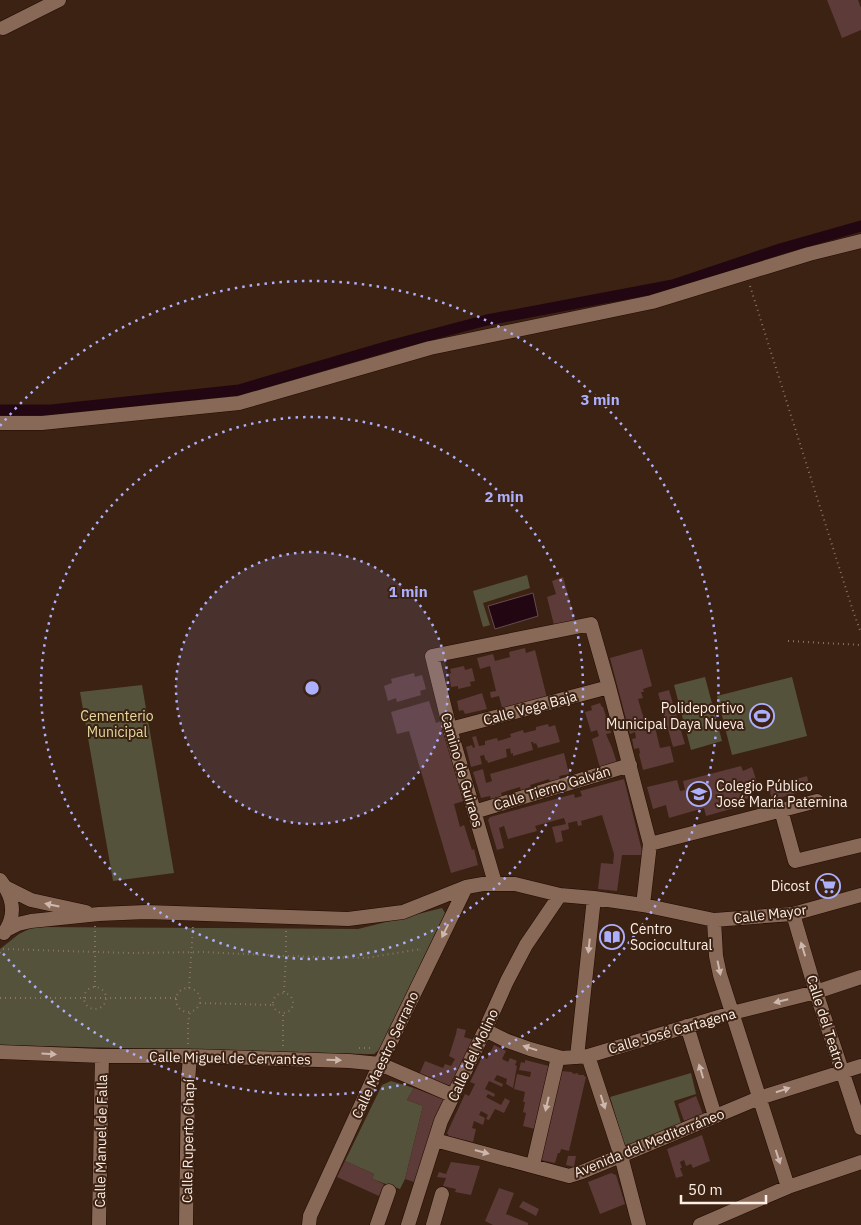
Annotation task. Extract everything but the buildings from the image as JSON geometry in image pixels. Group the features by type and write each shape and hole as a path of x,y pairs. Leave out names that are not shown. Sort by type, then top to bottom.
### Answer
{"street":[{"path":"3,28 59,0"},
{"path":"0,423 42,423 239,404 430,348 652,302 809,254 861,241"},
{"name":"Camino de Guiraos","path":"495,884 450,729 432,656 591,624 609,687"},
{"path":"609,687 650,844 643,905"},
{"name":"Calle Vega Baja","path":"450,729 609,687"},
{"name":"Calle Tierno Galván","path":"474,812 630,765"},
{"path":"650,844 817,801"},
{"path":"781,810 794,861 861,845"},
{"path":"3,884 31,900 97,919"},
{"path":"3,884 11,898 13,909 11,920 3,933"},
{"name":"Calle Mayor","path":"97,919 146,912 348,919 403,912 466,887 483,884 515,884 560,895 643,905 714,920 793,914 861,895"},
{"name":"Calle Maestro Serrano","path":"309,1225 310,1216 380,1064 466,887"},
{"name":"Calle del Molino","path":"408,1225 441,1121 507,981 526,945 560,895"},
{"path":"594,898 582,1056 621,1156 639,1225"},
{"name":"Calle del Teatro","path":"793,914 816,992 861,1128"},
{"path":"3,933 18,924 30,921 97,919"},
{"path":"714,920 716,956 720,975 788,1187"},
{"name":"Calle José Cartagena","path":"485,1030 505,1040 558,1057 582,1056 732,1013 816,992 861,977"},
{"path":"687,1026 715,1116"},
{"name":"Calle Miguel de Cervantes","path":"0,1052 102,1056 189,1051 380,1064 454,1096"},
{"name":"Calle Ruperto Chapí","path":"186,1225 189,1051"},
{"name":"Calle Manuel de Falla","path":"99,1225 102,1056"},
{"path":"532,1166 558,1057"},
{"name":"Avenida del Mediterráneo","path":"435,1140 569,1176 759,1098 861,1066"},
{"path":"700,1225 788,1187 861,1162"},
{"path":"377,1225 389,1191"},
{"path":"434,1225 442,1194"}],"path":[{"path":"746,273 861,634"},
{"path":"788,640 861,645"},
{"path":"95,986 97,919"},
{"path":"189,924 193,924 189,988"},
{"path":"284,992 286,928"},
{"path":"0,953 2,949 129,953 190,952 366,958 421,949"},
{"path":"95,986 104,991 107,998 103,1006 96,1009 87,1005 84,998 85,993 95,986"},
{"path":"189,988 196,991 200,1003 197,1008 190,1012 184,1012 178,1007 176,998 181,991 189,988"},
{"path":"284,992 290,995 293,1002 290,1010 283,1013 277,1011 273,1005 274,997 284,992"},
{"path":"0,998 176,998"},
{"path":"200,1003 273,1005"},
{"path":"189,1051 188,1023 190,1012"},
{"path":"282,1049 283,1013"},
{"path":"359,1048 378,1048"}],"green space":[{"path":"527,575 530,588 483,603 490,625 483,627 473,591"},
{"path":"705,677 722,741 691,750 674,685"},
{"name":"Polideportivo Municipal Daya Nueva","path":"792,677 807,736 732,755 717,696"},
{"name":"Cementerio Municipal","path":"142,685 174,873 113,881 80,692"},
{"path":"442,908 445,913 380,1049 374,1054 0,1045 0,949 19,934 33,927 358,929"},
{"path":"691,1073 696,1094 674,1101 681,1123 625,1147 610,1097"},
{"path":"391,1081 414,1088 407,1100 423,1106 405,1179 400,1189 372,1179 374,1174 345,1161 382,1085"}],"shaded area":[{"path":"533,593 538,616 495,629 488,606"}],"waterway":[{"path":"0,410 51,410 239,390 389,346 487,320 673,285 780,249 861,226"}],"place":[{"name":"Polideportivo Municipal Daya Nueva","path":"762,716"},
{"name":"Colegio Público José María Paternina","path":"699,794"},
{"name":"Dicost","path":"828,886"},
{"name":"Centro Sociocultural","path":"612,937"}]}
